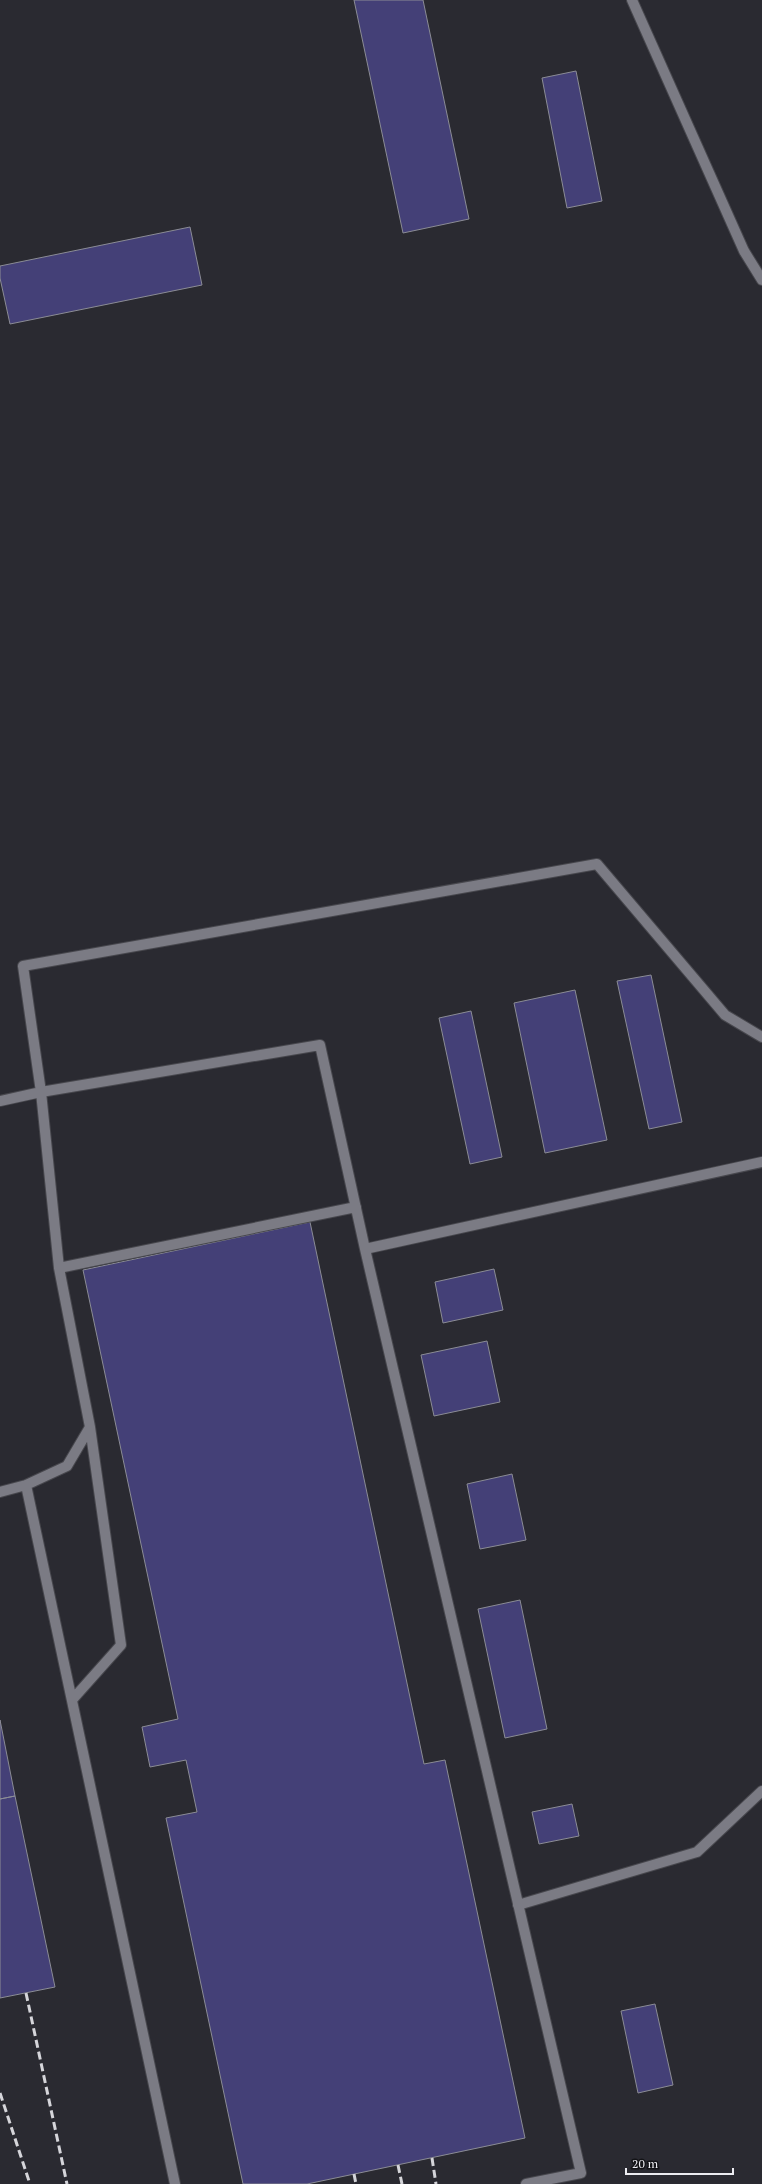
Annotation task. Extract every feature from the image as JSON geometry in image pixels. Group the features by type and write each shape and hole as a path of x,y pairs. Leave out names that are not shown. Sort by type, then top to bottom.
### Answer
{"lane":[{"path":"632,0 744,251 762,280"},
{"path":"72,1700 121,1645 90,1427 58,1268 41,1092 23,966 597,864 725,1015 762,1037"},
{"path":"0,1101 41,1092 320,1045 365,1249 581,2173 526,2184"},
{"path":"365,1249 762,1162"},
{"path":"58,1268 356,1207"},
{"path":"0,1492 26,1485 67,1466 90,1427"},
{"path":"26,1485 175,2184"},
{"path":"518,1905 697,1852 762,1790"}],"building":[{"path":"354,0 423,0 469,219 403,233"},
{"path":"576,71 602,201 567,208 542,78"},
{"path":"190,227 202,285 10,324 0,278 0,266"},
{"path":"651,975 682,1122 649,1129 617,981"},
{"path":"575,990 607,1140 545,1153 514,1003"},
{"path":"471,1011 502,1157 470,1164 439,1018"},
{"path":"310,1222 424,1764 445,1760 525,2138 307,2184 243,2184 166,1818 197,1812 186,1760 150,1767 142,1727 178,1719 83,1270"},
{"path":"494,1269 503,1310 443,1323 435,1282"},
{"path":"487,1341 500,1402 434,1416 421,1355"},
{"path":"512,1474 526,1540 480,1549 467,1484"},
{"path":"520,1600 547,1729 505,1738 478,1609"},
{"path":"0,1720 15,1796 0,1799"},
{"path":"15,1796 55,1987 0,1998 0,1799"},
{"path":"572,1804 579,1836 539,1844 532,1812"},
{"path":"655,2004 673,2085 638,2093 621,2011"}],"railway":[{"path":"26,1993 67,2184"},
{"path":"0,2093 30,2184"},
{"path":"432,2158 436,2184"},
{"path":"398,2165 402,2184"},
{"path":"354,2174 356,2184"}]}
